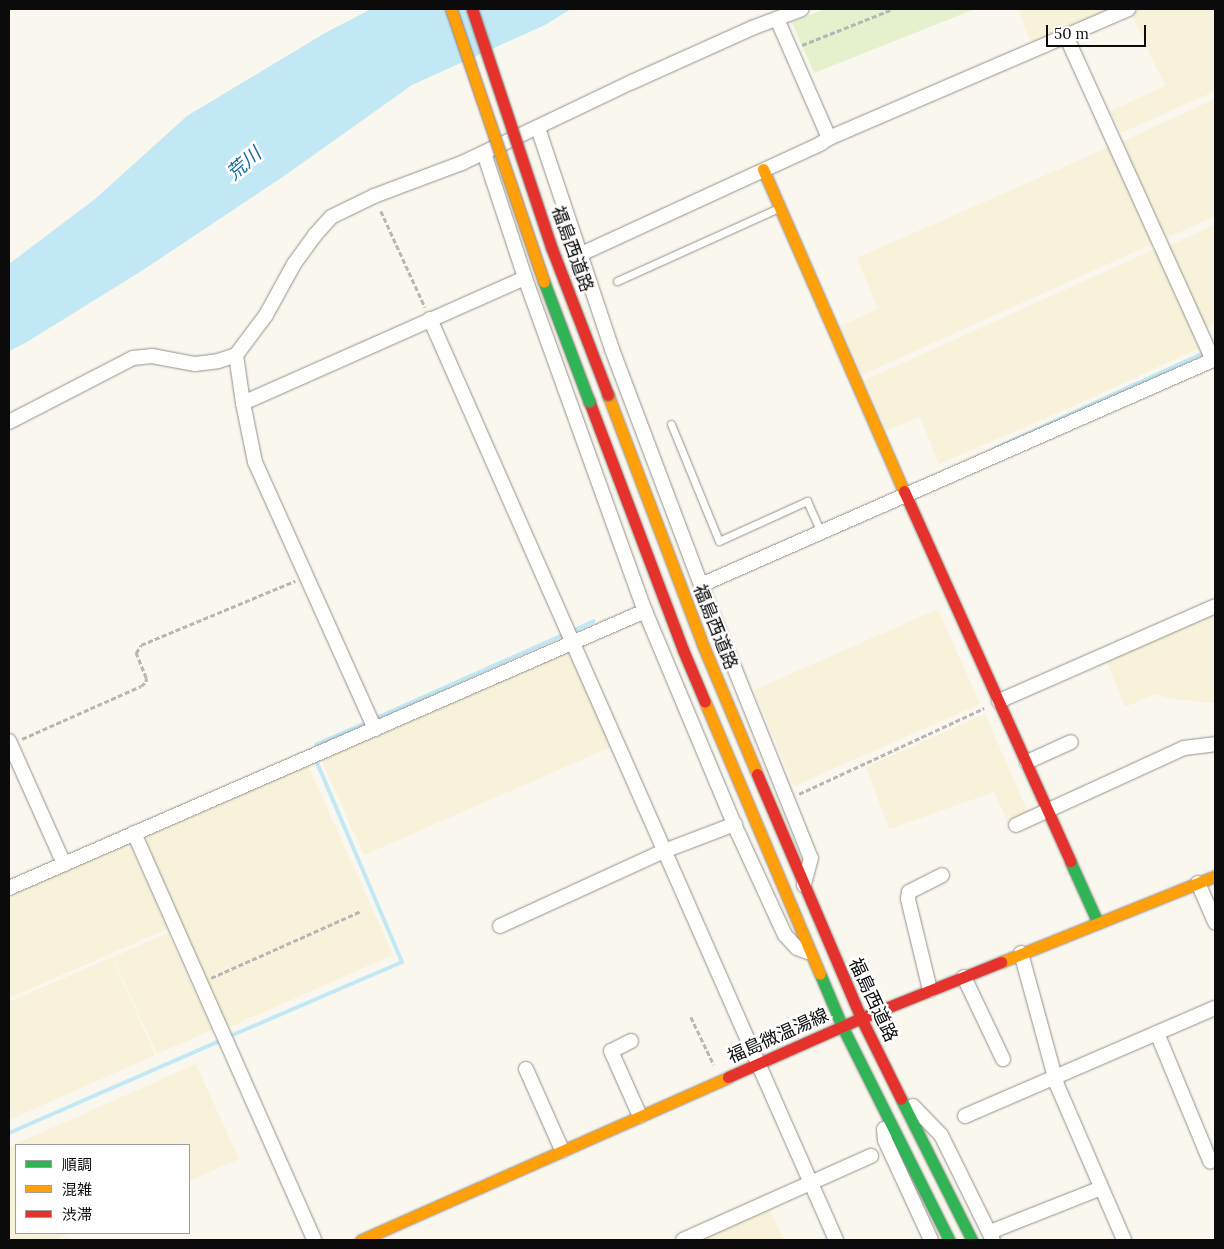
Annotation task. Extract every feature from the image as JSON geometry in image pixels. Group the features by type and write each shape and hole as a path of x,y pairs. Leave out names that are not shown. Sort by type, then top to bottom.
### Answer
{"main road":[{"name":"福島西道路","path":"451,9 536,261 683,650 842,1026 950,1240"},
{"name":"福島西道路","path":"472,9 552,249 702,642 861,1018 972,1240"},
{"path":"763,169 906,496 1049,810 1098,924"},
{"name":"福島微温湯線","path":"360,1240 842,1026 1215,876"}],"street":[{"path":"9,422 134,358 152,356 195,364 218,361 236,355 266,315 304,249 331,217 374,196 538,128 632,82 752,28 802,9"},
{"path":"578,254 820,144 829,138 1128,9"},
{"path":"777,19 829,138"},
{"path":"701,585 1214,359 1066,36"},
{"path":"538,128 578,254 613,352 701,585 786,800 811,858 804,887"},
{"path":"484,152 525,278 645,611 734,824 785,935 798,948 811,954"},
{"path":"243,403 525,278"},
{"path":"430,319 836,1240"},
{"path":"236,355 255,462 375,729"},
{"path":"999,701 1215,606"},
{"path":"9,888 645,611"},
{"path":"1027,762 1071,742"},
{"path":"9,743 64,864"},
{"path":"1016,825 1184,748 1215,744"},
{"path":"500,926 664,851 734,824"},
{"path":"134,833 314,1240"},
{"path":"930,990 908,899 909,892 942,875"},
{"path":"1198,883 1215,922"},
{"path":"1021,953 1055,1076 1124,1240"},
{"path":"964,976 1003,1059"},
{"path":"965,1116 1215,1008"},
{"path":"1157,1033 1210,1162"},
{"path":"631,1041 611,1051 640,1116"},
{"path":"526,1069 562,1150"},
{"path":"896,1089 941,1135 992,1236 1101,1188"},
{"path":"879,1099 885,1140 932,1240"},
{"path":"683,1240 871,1156"}],"lane":[{"path":"617,281 780,208"},
{"path":"671,424 719,541 807,501 821,533"}],"path":[{"path":"791,49 893,9"},
{"path":"381,211 430,319"},
{"path":"9,743 141,686 146,678 136,653 142,645 306,577"},
{"path":"786,800 999,701"},
{"path":"201,983 361,911"},
{"path":"691,1017 722,1080"}],"shaded area":[{"path":"1018,9 1116,9 1032,45"},
{"path":"1141,9 1215,9 1215,91 1121,133 1110,111 1165,86 1131,13"},
{"path":"1215,99 1215,216 1160,241 1119,143"},
{"path":"1109,147 1152,244 862,375 840,326 878,309 857,258"},
{"path":"1215,224 1215,323 1200,330 1165,248"},
{"path":"1155,249 1199,348 1071,407 939,464 920,417 886,430 865,380"},
{"path":"938,609 980,704 794,786 754,690"},
{"path":"1215,612 1215,703 1173,699 1155,694 1125,707 1106,660"},
{"path":"565,651 572,653 613,746 364,855 320,757"},
{"path":"985,714 1028,812 1008,822 994,792 889,829 866,767"},
{"path":"307,763 393,955 227,1028 146,841 149,832"},
{"path":"123,842 131,847 167,929 9,998 9,892"},
{"path":"168,933 212,1030 157,1054 113,957"},
{"path":"112,957 155,1055 9,1120 9,1002"},
{"path":"196,1064 239,1159 190,1181 190,1144 16,1144"},
{"path":"15,1144 15,1234 70,1234 55,1240 9,1240 9,1147"},
{"path":"768,1206 784,1240 691,1240"}],"green space":[{"path":"825,9 975,9 814,73 792,22"}],"water":[{"name":"荒川","path":"371,9 571,9 545,25 412,85 287,174 143,270 27,342 9,351 9,264 95,199 187,116 325,33"}],"waterway":[{"path":"994,449 1206,352"},
{"path":"571,632 594,621"},
{"path":"374,719 565,634"},
{"path":"316,749 317,744 368,722"},
{"path":"228,1037 402,962 315,758"},
{"path":"9,1133 222,1040"}],"traffic: fast":[{"path":"544,282 589,401"},
{"path":"1070,861 1098,923"},
{"path":"820,974 842,1026 949,1240"},
{"path":"901,1099 972,1240"}],"traffic: slow":[{"path":"451,9 544,282"},
{"path":"763,169 904,491"},
{"path":"608,395 702,643 757,774"},
{"path":"705,702 820,974"},
{"path":"1001,962 1215,876"},
{"path":"361,1240 728,1077"}],"traffic: jam":[{"path":"472,9 552,249 608,395"},
{"path":"589,401 683,650 705,702"},
{"path":"904,491 1070,861"},
{"path":"757,774 861,1018 901,1099"},
{"path":"728,1077 861,1018 1001,962"}]}
